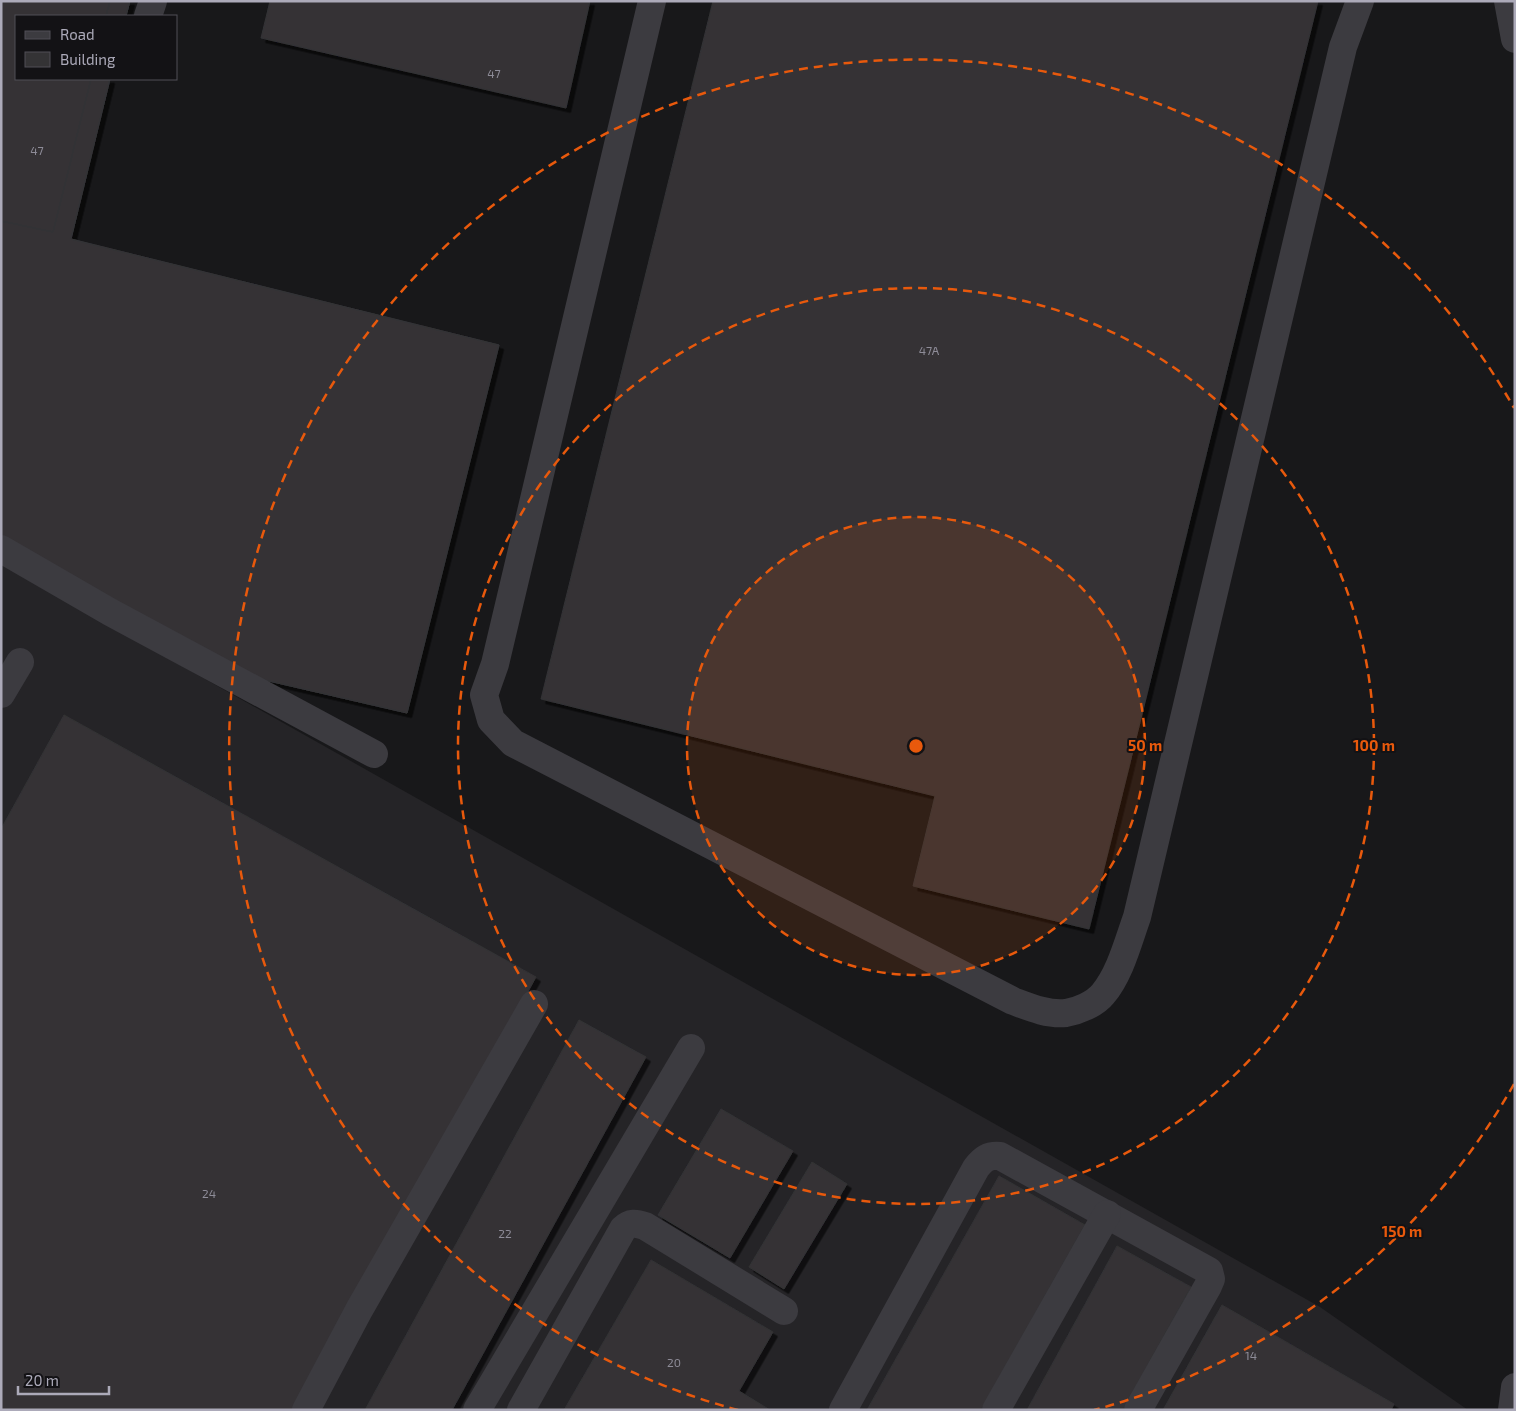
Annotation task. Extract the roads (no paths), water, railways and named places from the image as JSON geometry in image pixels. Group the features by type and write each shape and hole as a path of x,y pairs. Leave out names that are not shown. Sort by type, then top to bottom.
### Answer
{"street":[{"path":"148,15 152,1"},
{"path":"652,1 495,664 484,695 491,720 514,743 1013,1001 1041,1011 1065,1013 1086,1007 1103,995 1120,965 1137,917 1343,47 1360,1"},
{"path":"1508,1 1515,39"},
{"path":"1,549 110,612 374,754"},
{"path":"1,694 20,662"},
{"path":"306,1410 359,1310 534,1004"},
{"path":"477,1410 691,1048"},
{"path":"843,1410 971,1177 983,1160 992,1155 1000,1156 1210,1271 1211,1279 1208,1286 1138,1410"},
{"path":"996,1410 1107,1214"},
{"path":"521,1410 623,1229 628,1224 637,1223 645,1226 784,1311"},
{"path":"1512,1410 1515,1386"}]}
